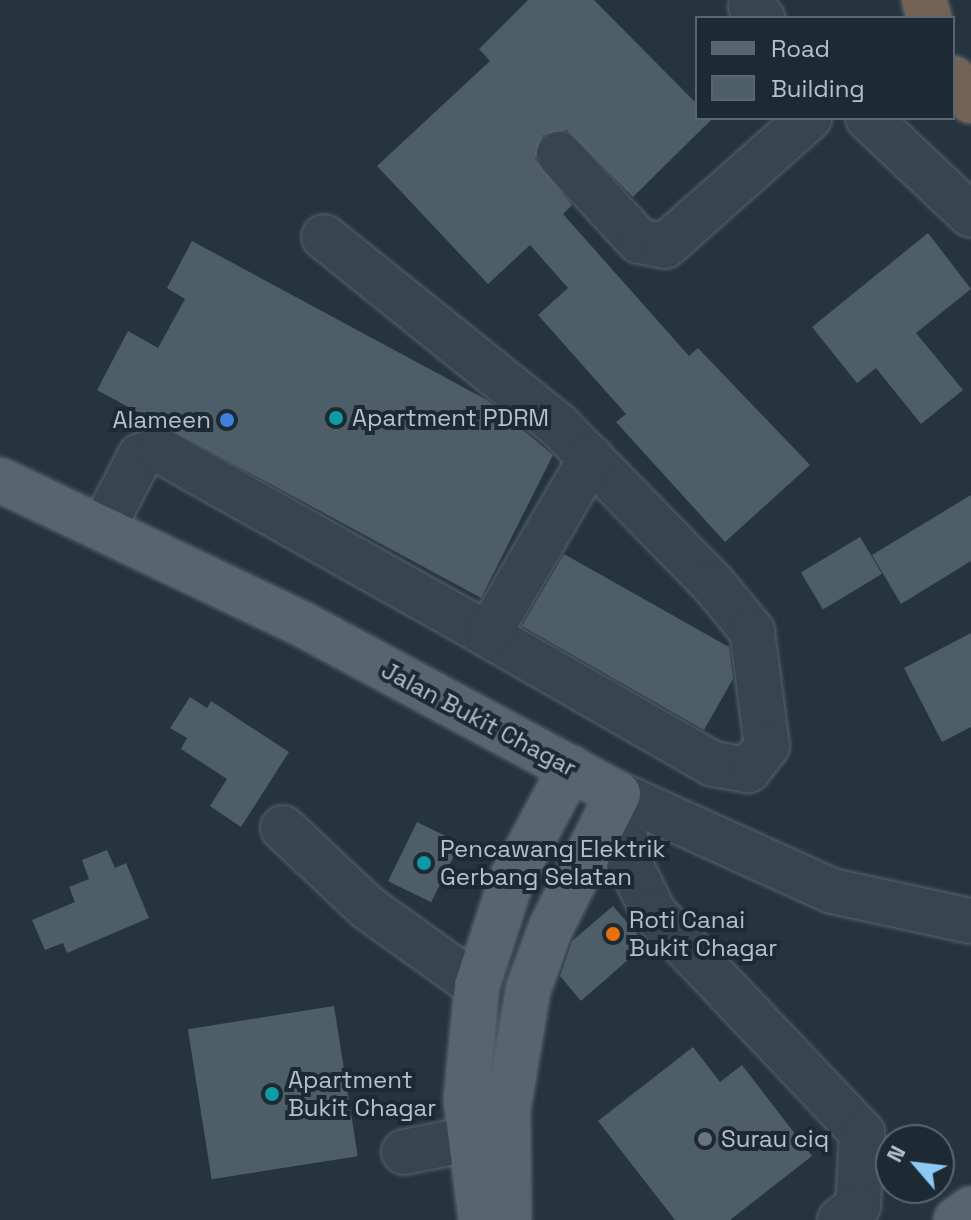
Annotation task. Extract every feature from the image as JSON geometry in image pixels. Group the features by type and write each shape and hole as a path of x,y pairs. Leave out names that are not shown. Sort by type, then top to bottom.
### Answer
{"highway":[{"path":"955,81 971,101"}],"main road":[{"name":"Jalan Bukit Chagar","path":"0,480 306,626 618,794"},
{"path":"481,1220 469,1139 477,986 512,878 571,768"},
{"path":"509,1220 508,1110 528,990 551,927 618,794"},
{"path":"956,1220 971,1209"}],"street":[{"path":"559,154 639,241 665,246 807,120"},
{"path":"870,120 971,215"},
{"path":"103,528 140,456 159,450 713,764 748,770 761,760 767,746 752,631 591,458 324,237"},
{"path":"488,635 591,458"},
{"path":"618,794 629,862 654,913 862,1133 858,1206 840,1220"},
{"name":"Jalan Bukit Chagar","path":"618,794 832,891 971,921"},
{"path":"283,828 368,908 477,986"},
{"path":"404,1152 469,1139"}],"building":[{"path":"528,0 594,0 695,102 695,120 711,120 633,197 567,130 543,135 535,159 572,205 563,214 689,356 698,348 810,465 725,542 616,422 626,414 538,315 568,288 530,245 488,284 377,166 490,61 479,49"},
{"path":"928,233 971,289 916,333 963,390 921,424 876,368 857,383 812,327"},
{"name":"Apartment PDRM","path":"192,241 487,400 553,455 481,598 97,390 128,331 158,348 185,299 167,288"},
{"path":"971,495 971,561 901,604 872,555"},
{"path":"860,537 882,574 823,609 801,573"},
{"path":"564,554 729,647 733,679 704,730 522,626"},
{"path":"971,633 971,727 942,742 904,668"},
{"path":"190,697 207,708 211,701 289,752 241,827 210,806 227,779 181,749 187,738 170,728"},
{"name":"Pencawang Elektrik Gerbang Selatan","path":"417,822 460,843 431,902 388,881"},
{"path":"107,850 115,868 126,863 149,918 67,953 63,943 45,950 32,920 75,902 69,887 89,879 82,860"},
{"path":"613,906 646,944 581,1001 560,976 572,941"},
{"name":"Apartment Bukit Chagar","path":"334,1006 358,1156 212,1179 188,1029"},
{"name":"Surau ciq","path":"693,1047 720,1082 742,1065 812,1156 730,1220 675,1220 598,1121"}],"place":[{"name":"Apartment PDRM","path":"336,418"},
{"name":"Alameen","path":"227,420"},
{"name":"Pencawang Elektrik Gerbang Selatan","path":"424,863"},
{"name":"Roti Canai Bukit Chagar","path":"613,934"},
{"name":"Apartment Bukit Chagar","path":"272,1094"},
{"name":"Surau ciq","path":"705,1139"}]}
